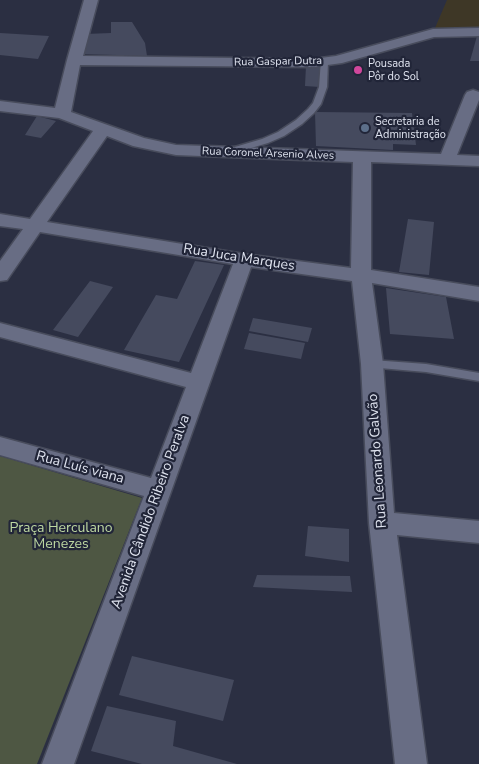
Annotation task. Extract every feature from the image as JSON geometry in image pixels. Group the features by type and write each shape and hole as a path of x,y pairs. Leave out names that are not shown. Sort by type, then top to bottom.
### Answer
{"street":[{"path":"62,114 74,60 91,0"},
{"name":"Rua Gaspar Dutra","path":"74,60 295,64 324,62 427,34 479,32"},
{"path":"447,160 473,95"},
{"name":"Rua Coronel Arsenio Alves","path":"0,106 62,114 139,142 160,147 362,158 479,161"},
{"path":"0,275 104,129"},
{"name":"Rua Leonardo Galvão","path":"362,158 361,274 372,364 382,523 410,764"},
{"name":"Rua Juca Marques","path":"0,220 244,260 321,271 361,274 479,294"},
{"name":"Avenida Cândido Ribeiro Peralva","path":"58,764 244,260"},
{"path":"0,330 200,383"},
{"name":"Rua Luís viana","path":"0,446 159,490"},
{"path":"382,523 479,532"}],"lane":[{"path":"228,152 281,134 311,111 323,87 324,62"},
{"path":"372,364 426,368 479,378"}],"shaded area":[{"path":"447,0 479,0 479,28 435,28"}],"green space":[{"name":"Praça Herculano Menezes","path":"0,456 142,498 37,764 0,764"}],"building":[{"path":"111,22 132,22 145,43 147,56 84,54 86,34 111,33"},
{"path":"0,33 49,36 38,59 0,55"},
{"path":"477,36 479,36 479,61 470,61"},
{"path":"306,66 321,67 320,87 305,86"},
{"name":"Secretaria de Administração","path":"315,112 412,113 416,145 393,144 393,150 316,146"},
{"path":"37,116 56,121 41,138 25,135"},
{"path":"408,219 434,222 429,275 399,272"},
{"path":"195,261 224,265 179,362 124,350 156,295 177,299"},
{"path":"90,281 113,287 78,337 53,330"},
{"path":"386,288 446,297 454,339 390,334"},
{"path":"253,318 312,328 308,342 249,331"},
{"path":"249,333 305,343 301,359 244,349"},
{"path":"308,526 349,529 349,562 305,556"},
{"path":"257,575 350,576 352,592 253,587"},
{"path":"132,656 234,680 223,721 119,695"},
{"path":"107,706 176,721 173,746 237,764 142,764 91,751"}],"place":[{"name":"Pousada Pôr do Sol","path":"358,70"},
{"name":"Secretaria de Administração","path":"365,128"}]}
